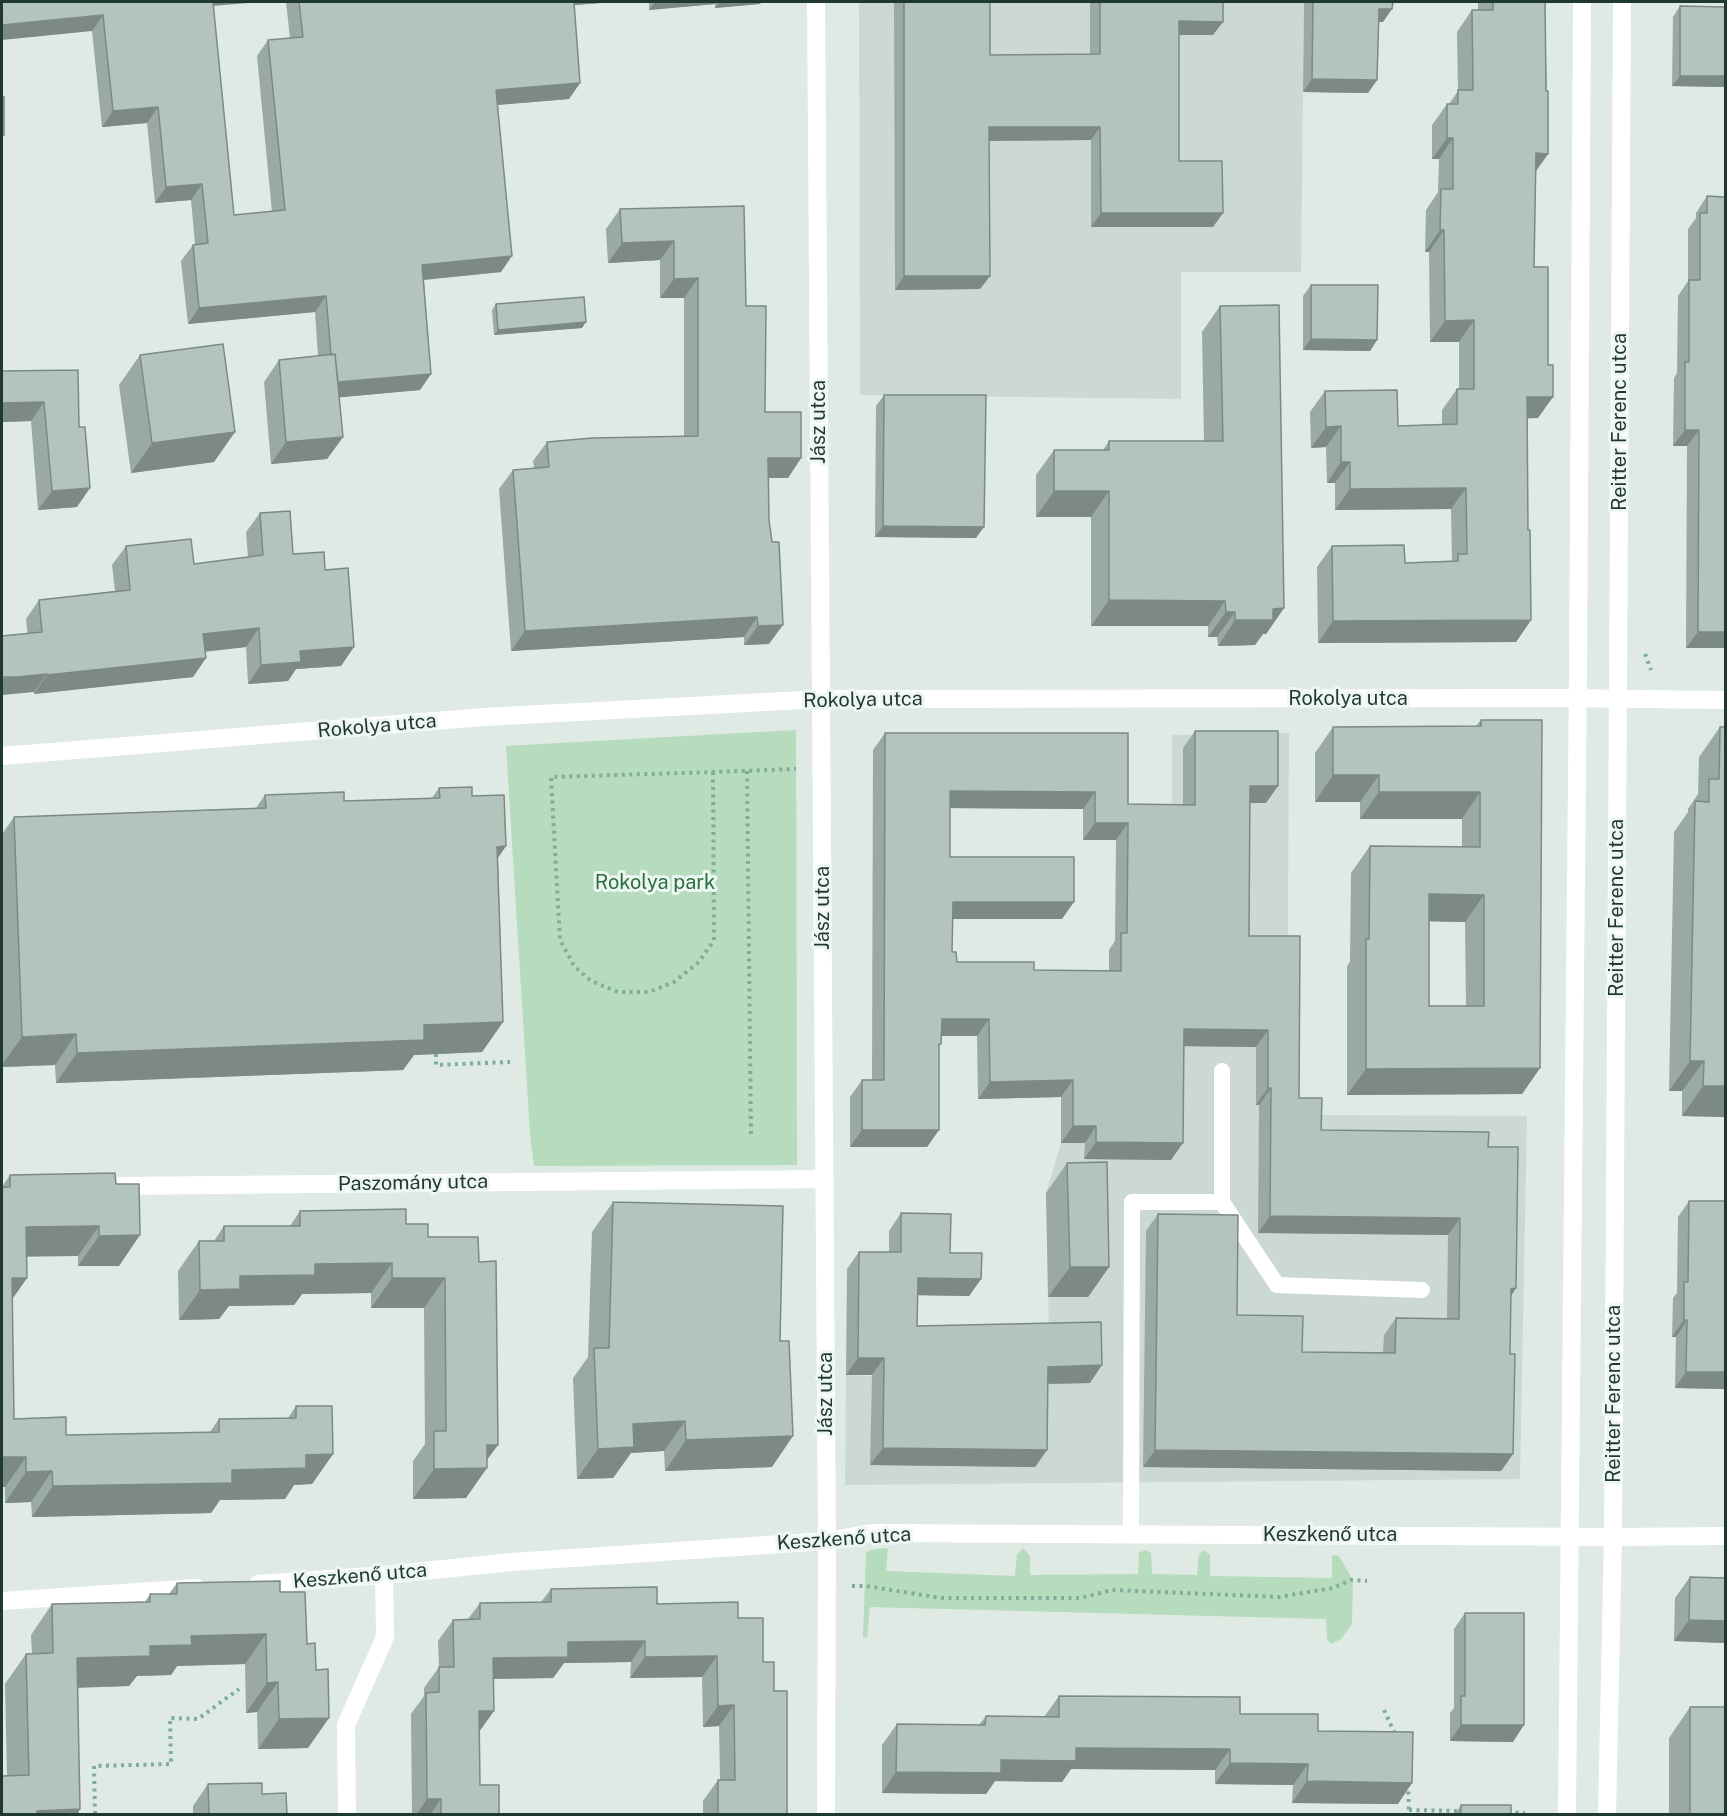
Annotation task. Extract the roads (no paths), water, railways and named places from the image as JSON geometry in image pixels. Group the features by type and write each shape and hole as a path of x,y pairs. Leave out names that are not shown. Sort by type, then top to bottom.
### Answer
{"street":[{"name":"Jász utca","path":"816,2 827,1541 826,1815"},
{"name":"Reitter Ferenc utca","path":"1567,1815 1582,2"},
{"name":"Reitter Ferenc utca","path":"1607,1815 1613,1538 1622,2"},
{"name":"Rokolya utca","path":"2,756 484,717 822,699 1578,698 1725,700"},
{"name":"Paszomány utca","path":"97,1186 825,1179"},
{"name":"Keszkenő utca","path":"241,1585 384,1575 512,1562 827,1541 871,1533 1613,1538 1725,1536"},
{"path":"347,1815 346,1725 385,1637 384,1575"},
{"path":"2,1601 217,1587"}],"lane":[{"path":"1222,1071 1222,1202 1277,1285 1422,1290"},
{"path":"1131,1534 1132,1202 1222,1202"}],"park label":[{"name":"Rokolya park","path":"655,883"}]}
